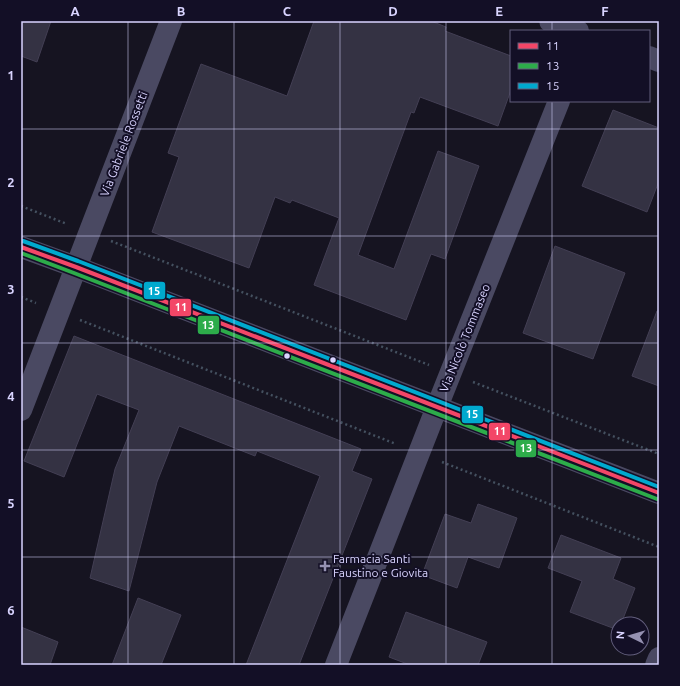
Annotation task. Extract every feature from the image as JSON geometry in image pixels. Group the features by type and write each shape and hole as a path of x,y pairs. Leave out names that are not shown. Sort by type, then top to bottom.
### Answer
{"street":[{"name":"Via Gabriele Rossetti","path":"21,410 171,21"},
{"path":"550,21 575,30"},
{"name":"Via Nicolò Tommaseo","path":"336,665 559,102"},
{"path":"21,247 659,493"},
{"path":"656,665 659,658"}],"path":[{"path":"21,206 659,454"},
{"path":"21,297 659,547"}],"building":[{"path":"21,21 51,21 37,62 21,56"},
{"path":"314,21 431,21 446,27 445,31 510,56 510,93 498,126 420,97 414,113 411,112 358,255 394,269 438,151 479,166 445,259 431,254 406,320 314,285 339,218 292,200 290,203 275,197 249,268 152,232 179,157 168,153 201,64 287,96"},
{"path":"613,110 659,128 659,181 647,212 582,186"},
{"path":"555,246 625,273 593,359 523,333"},
{"path":"657,311 659,311 659,386 632,376"},
{"path":"74,336 361,449 352,471 372,479 299,665 246,665 320,476 257,451 255,456 179,426 157,482 129,591 90,578 115,469 139,410 97,394 64,477 24,461"},
{"path":"478,504 517,518 499,568 468,557 457,588 422,575 445,514 471,523"},
{"path":"561,535 621,558 613,579 635,588 624,616 610,616 610,627 570,612 582,581 548,568"},
{"path":"138,598 181,615 161,665 112,665"},
{"path":"406,612 487,642 478,665 410,665 389,657"},
{"path":"21,627 58,642 50,665 21,665"}],"transit line":[{"name":"15","path":"23,241 659,487"},
{"name":"11","path":"21,247 659,493"},
{"name":"13","path":"21,253 657,499"}],"place":[{"name":"Farmacia Santi Faustino e Giovita","path":"325,566"}]}
